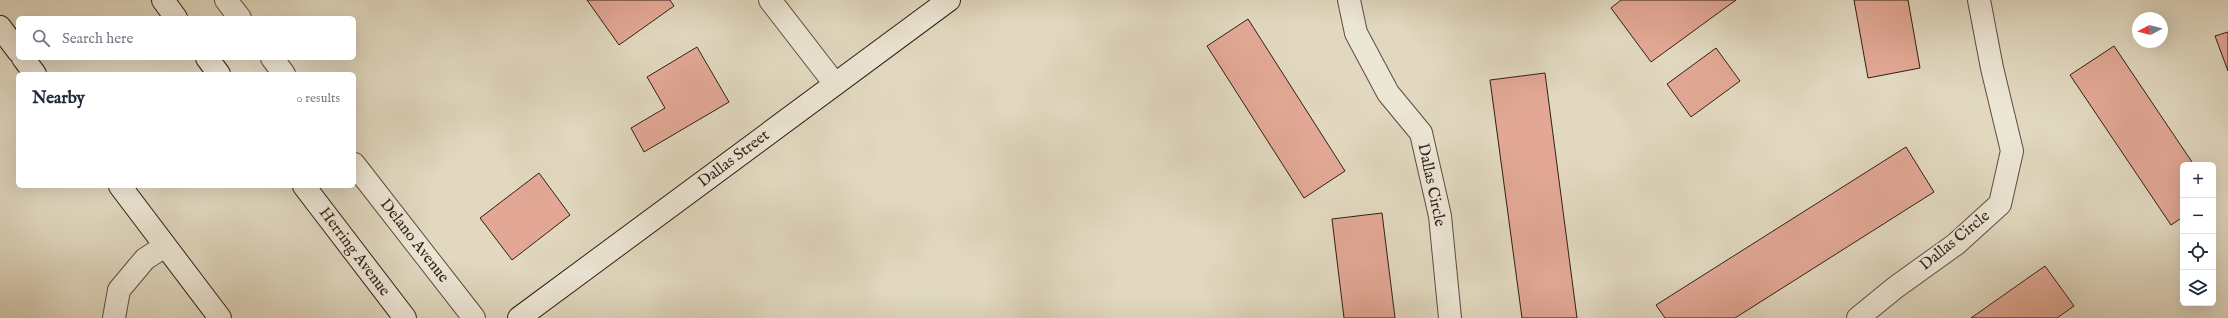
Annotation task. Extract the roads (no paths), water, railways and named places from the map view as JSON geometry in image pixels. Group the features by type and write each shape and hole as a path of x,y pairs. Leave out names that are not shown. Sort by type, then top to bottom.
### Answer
{"street":[{"path":"163,0 175,16"},
{"path":"226,0 238,16"},
{"path":"770,0 835,84"},
{"name":"Dallas Street","path":"519,318 949,0"},
{"name":"Dallas Circle","path":"1349,0 1356,33 1384,87 1421,133 1440,216 1450,318"},
{"name":"Dallas Circle","path":"1858,318 1896,287 1956,244 2000,204 2012,151 1992,68 1979,0"},
{"path":"0,27 16,48"},
{"path":"24,60 34,72"},
{"path":"208,60 218,72"},
{"path":"274,60 282,72"},
{"name":"Delano Avenue","path":"356,167 474,318"},
{"path":"122,188 220,318"},
{"name":"Herring Avenue","path":"306,188 405,318"},
{"path":"114,318 119,290 145,259 165,246"}]}
